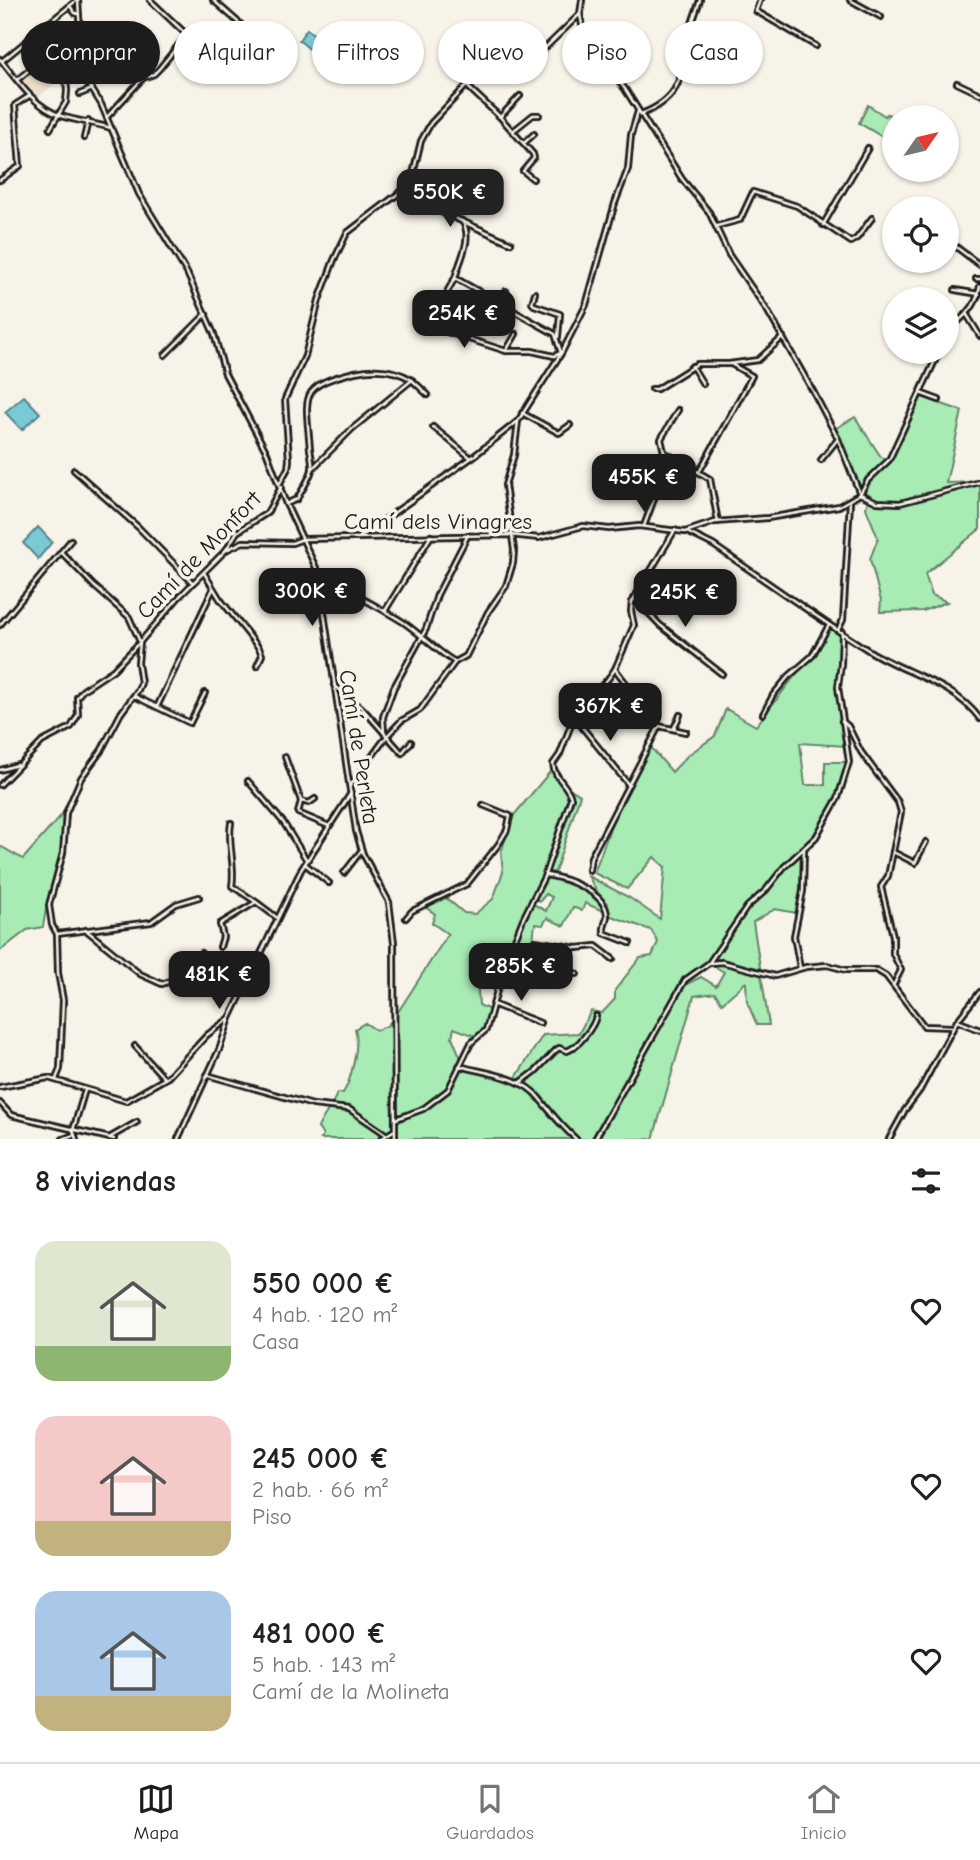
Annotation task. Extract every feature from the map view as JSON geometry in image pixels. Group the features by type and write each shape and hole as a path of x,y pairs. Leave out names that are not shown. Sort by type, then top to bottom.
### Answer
{"street":[{"path":"51,21 78,0"},
{"name":"Camí de Perleta","path":"78,0 82,64 92,89 107,117 139,194 183,265 206,314 225,374 268,453 286,504 318,572 356,831 362,850 385,891 392,911 395,1139"},
{"path":"150,0 174,23"},
{"path":"214,0 238,21"},
{"path":"582,0 580,14 584,36 616,76 716,226 729,255 754,288 838,439 860,494 877,502 900,503 980,482"},
{"path":"350,786 385,734 419,710 455,662 470,649 488,612 506,586 514,550 505,485 514,455 518,421 561,353 589,296 615,203 628,169 631,135 639,113 663,104 677,86 700,0"},
{"path":"762,0 756,11 816,46"},
{"path":"850,0 881,17"},
{"path":"70,6 78,14"},
{"name":"Camí de Monfort","path":"548,45 580,14"},
{"path":"21,44 1,60 29,96 59,115 111,128"},
{"path":"107,117 143,78 154,74 174,51"},
{"path":"17,80 21,77"},
{"path":"957,83 980,94"},
{"path":"50,129 66,102 66,84"},
{"path":"467,86 524,143 534,158 523,171 533,179"},
{"name":"Camí de Monfort","path":"56,1079 60,1069 63,1017 57,934 52,925 49,905 57,867 63,853 66,813 81,778 101,751 141,683 139,642 226,550 237,533 267,513 288,468 285,399 305,356 319,300 347,233 403,192 411,182 430,124 467,86"},
{"path":"80,94 92,89"},
{"path":"0,180 20,166 16,105 29,96"},
{"path":"500,117 520,96"},
{"path":"513,131 533,115 539,115"},
{"path":"84,138 88,121"},
{"path":"524,143 534,134"},
{"path":"823,225 868,148"},
{"path":"403,192 412,199 511,243"},
{"path":"716,226 740,220 753,192 797,206 823,225 854,242 872,218"},
{"path":"462,221 467,232 464,252 448,290 444,331 506,351 532,351 554,355 561,353"},
{"path":"959,249 980,265"},
{"path":"455,278 558,337"},
{"path":"959,321 976,304 980,286"},
{"path":"502,305 506,291"},
{"path":"959,291 979,294"},
{"path":"535,293 532,303 534,305 560,314 558,337 561,353"},
{"path":"164,355 206,314"},
{"path":"967,314 980,336"},
{"path":"506,351 516,334"},
{"path":"652,389 692,366 758,360 783,337"},
{"path":"699,472 752,376 730,364"},
{"name":"Camí dels Vinagres","path":"226,550 243,542 292,543 303,539 468,535 538,538 583,526 609,529 644,526 685,532 718,522 768,518 839,506 860,494 868,481 889,460 933,364"},
{"path":"692,366 703,384"},
{"path":"312,469 307,403 311,392 319,383 368,369 391,371 412,380 428,395"},
{"path":"286,504 297,499 312,469 352,429 412,380"},
{"path":"920,393 939,400"},
{"path":"678,411 661,439 664,452 710,479 718,522"},
{"path":"522,413 559,433 570,425"},
{"path":"360,537 518,421"},
{"path":"433,427 471,458"},
{"path":"821,460 838,439"},
{"path":"74,470 194,583"},
{"path":"644,526 654,499"},
{"path":"595,1139 685,981 709,963 747,907 766,890 783,866 816,837 838,799 849,762 838,687 850,502"},
{"path":"395,1120 423,1110 448,1090 471,1043 485,1030 498,987 511,968 514,942 545,874 571,798 569,791 558,780 553,764 560,754 574,717 615,669 634,625 631,606 634,598 675,530"},
{"path":"685,532 713,545 829,624 895,665 943,687 970,706 980,719"},
{"path":"385,734 383,717 394,687 421,638 437,595 468,535"},
{"path":"385,612 431,537"},
{"path":"0,625 71,540"},
{"path":"0,785 47,738 71,727 78,715 78,697 83,690 113,670 139,642 129,617 61,552"},
{"path":"204,572 213,589 259,648 262,655 257,666"},
{"path":"318,572 350,594 406,625 455,662"},
{"path":"643,583 654,594"},
{"path":"157,707 213,589"},
{"path":"634,598 660,625 722,674"},
{"path":"763,714 781,686 812,656 829,624"},
{"path":"615,669 659,726 686,732"},
{"path":"334,685 363,709 402,753 411,742"},
{"path":"134,696 190,723 205,693"},
{"path":"673,729 680,715"},
{"path":"574,717 628,784"},
{"path":"842,721 898,802 901,812 888,876 881,887 893,936 893,954 901,965 893,985"},
{"path":"589,870 592,857 659,726"},
{"path":"285,757 301,801 298,813 329,827"},
{"path":"0,770 20,764"},
{"path":"248,781 283,822 306,862 329,883"},
{"path":"178,1139 219,1050 230,1018 306,862 351,793"},
{"path":"301,801 309,803 315,799"},
{"path":"406,918 412,911 467,884 498,845 507,830 510,816 483,805"},
{"path":"231,823 228,837 234,872 232,886 278,918"},
{"path":"893,852 915,863 926,842"},
{"path":"800,968 794,936 803,891 804,849"},
{"path":"344,873 362,850"},
{"path":"545,874 564,878 597,897 607,915 604,933 630,943"},
{"path":"57,934 151,922 176,904 198,897"},
{"path":"220,947 223,937 220,924 256,902"},
{"path":"86,930 140,974 162,984 184,976 201,953"},
{"path":"514,942 528,946 535,941 577,948 596,946 613,958"},
{"path":"514,951 577,974"},
{"path":"709,963 722,962 775,976 800,968 827,965 846,971 867,969 886,976 924,1026 953,1027"},
{"path":"162,984 164,993"},
{"path":"889,1139 920,1090 953,1027 980,992"},
{"path":"493,1004 540,1023"},
{"path":"519,1083 536,1071 559,1048 567,1051 576,1047 596,1016"},
{"path":"0,1087 40,1079 56,1079 126,1101 165,1079 206,1035 230,1018"},
{"path":"957,1021 980,1030"},
{"path":"135,1046 165,1079"},
{"path":"459,1066 519,1083 539,1097 555,1121 576,1139"},
{"path":"207,1075 313,1105 349,1109 387,1135"},
{"path":"63,1139 75,1137 73,1130 85,1090"},
{"path":"0,1103 11,1115 114,1139"},
{"path":"109,1138 137,1122"},
{"path":"381,1139 394,1130"}],"shaded area":[{"path":"22,84 53,85 37,98"}],"green space":[{"path":"868,105 882,114 882,137 859,123"},
{"path":"919,396 962,411 946,483 980,482 980,529 925,574 932,595 947,602 923,611 880,612 881,601 870,559 878,538 866,508 869,494 861,490 833,430 855,417 881,457 889,460"},
{"path":"829,624 842,635 838,687 846,746 800,743 805,785 825,785 825,762 849,762 832,809 803,850 804,885 797,913 775,909 753,922 769,1025 757,1025 747,1002 746,982 722,1003 715,993 694,996 653,1139 321,1139 323,1135 318,1128 320,1123 337,1093 343,1093 349,1080 356,1052 355,1029 365,1023 376,1030 387,1026 448,934 432,923 435,914 425,907 445,897 464,913 475,914 493,899 503,872 501,852 514,815 553,768 557,780 580,795 555,872 545,873 534,892 533,904 546,911 552,897 546,894 540,901 535,899 548,877 588,892 603,911 585,903 582,911 573,907 564,926 547,918 543,925 535,924 533,940 527,946 514,942 514,960 509,967 475,949 479,1005 490,1010 482,1032 475,1036 454,1028 452,1037 462,1061 460,1066 521,1084 515,1079 543,1035 579,1033 591,1011 602,1013 615,999 615,990 640,958 652,956 658,942 651,930 611,916 588,876 630,898 660,919 665,867 654,857 627,889 594,873 621,798 649,745 672,772 688,755 715,736 726,709 756,726 821,642","holes":["709,963 724,972 716,986 701,977 687,984 685,981"]},
{"path":"65,811 63,841 43,927 27,930 0,951 0,846 23,859"}],"water":[{"path":"307,29 312,33 312,51 299,40"},
{"path":"24,396 40,413 22,430 5,412"},
{"path":"38,527 52,542 38,559 23,543"}]}
